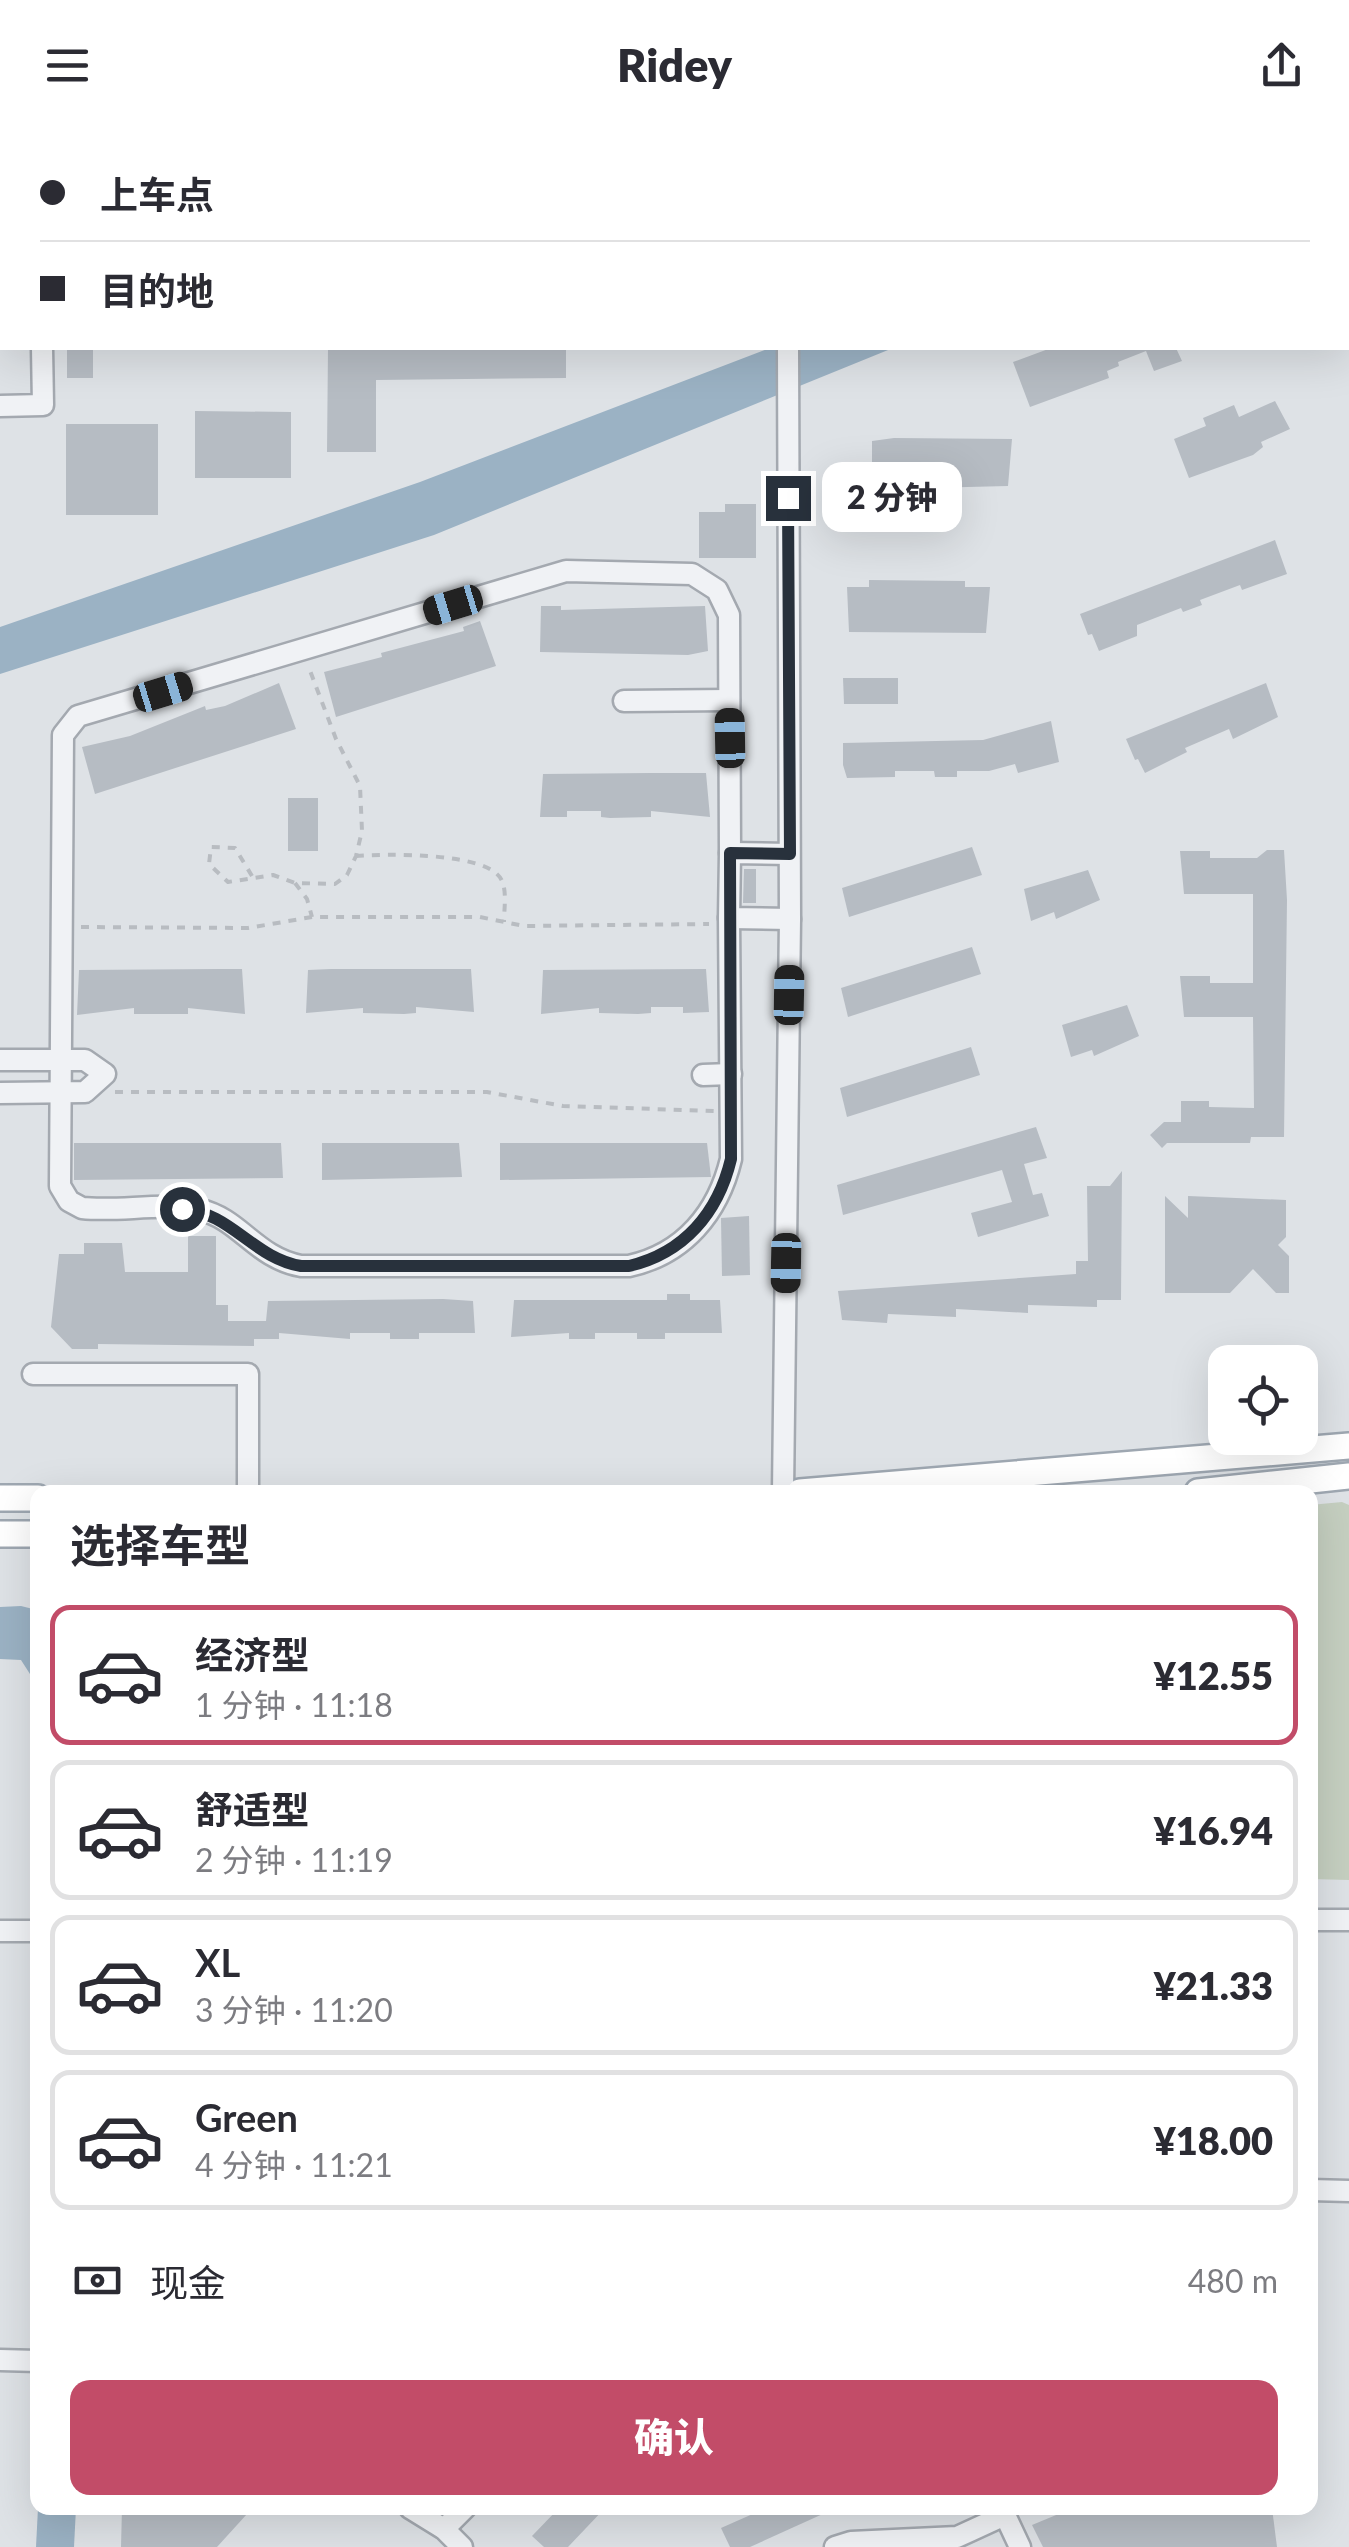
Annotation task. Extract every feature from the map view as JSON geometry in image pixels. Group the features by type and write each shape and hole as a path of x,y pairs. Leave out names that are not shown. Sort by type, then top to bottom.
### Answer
{"main road":[{"path":"884,1485 1349,1446"},
{"path":"1264,1485 1349,1476"},
{"path":"0,1498 30,1498"},
{"path":"0,1534 30,1534"}],"street":[{"path":"0,130 0,138"},
{"path":"0,406 43,405 42,350"},
{"path":"783,1485 790,919 788,350"},
{"path":"566,571 692,574 710,583 726,607 731,1159 719,1196 683,1242 649,1262 629,1266 301,1266 270,1257 221,1219 201,1210 89,1209 69,1202 59,1177 63,735 72,720 302,650 566,571"},
{"path":"624,701 729,700"},
{"path":"730,853 790,854"},
{"path":"729,918 790,919"},
{"path":"0,1060 85,1060 106,1074 85,1092 0,1093"},
{"path":"703,1075 731,1074"},
{"path":"32,1374 248,1374 248,1485"},
{"path":"1318,1920 1349,1920"},
{"path":"0,1932 30,1931"},
{"path":"1318,2190 1349,2191"},
{"path":"0,2360 30,2360"},
{"path":"421,2515 444,2529 462,2547"},
{"path":"444,2529 458,2515"},
{"path":"835,2547 851,2542 957,2537 1000,2515"},
{"path":"1009,2515 1020,2547"}],"path":[{"path":"252,876 234,848 211,847 209,864 228,882 273,875 296,883 335,884 347,875 356,856 362,816 360,786 336,739 302,650"},
{"path":"356,856 405,852 444,857 495,872 503,882 504,922"},
{"path":"296,883 308,899 312,917"},
{"path":"62,926 248,928 312,917 480,917 504,922 702,927 729,918"},
{"path":"85,1092 487,1092 563,1106 731,1111"}],"green space":[{"path":"1318,1504 1349,1505 1349,1880 1318,1879"}],"water":[{"path":"765,350 888,350 434,535 0,674 0,627 420,482"},
{"path":"0,1607 30,1608 30,1674 21,1660 0,1659"},
{"path":"38,2515 76,2515 74,2547 36,2547"}],"building":[{"path":"67,350 93,350 93,378 67,378"},
{"path":"328,350 566,350 566,378 376,380 376,452 327,452"},
{"path":"1046,350 1177,350 1182,361 1154,371 1146,351 1118,362 1119,366 1107,371 1109,378 1030,407 1013,362"},
{"path":"1275,401 1290,429 1261,442 1263,447 1253,455 1189,478 1174,439 1206,426 1203,418 1234,405 1239,417"},
{"path":"195,411 291,412 291,478 195,478"},
{"path":"66,424 158,424 158,515 66,515"},
{"path":"1012,439 1008,486 886,489 886,483 878,483 878,466 872,466 872,441"},
{"path":"725,504 756,504 756,558 699,558 699,512 725,512"},
{"path":"1275,540 1287,574 1242,590 1240,585 1200,600 1202,605 1183,612 1181,608 1137,625 1137,636 1099,651 1092,634 1088,635 1080,614"},
{"path":"869,580 965,581 965,587 990,587 986,633 849,632 847,587 869,587"},
{"path":"541,606 561,606 561,610 705,606 708,651 688,655 540,652"},
{"path":"480,621 496,666 336,717 324,672 464,631 463,627"},
{"path":"843,678 898,678 898,704 844,704"},
{"path":"279,683 296,729 95,794 82,747 130,736 205,706 206,710 225,706"},
{"path":"1266,683 1278,717 1233,739 1229,729 1185,748 1187,752 1145,773 1135,760 1126,739"},
{"path":"1051,721 1059,762 1018,773 1015,764 989,771 957,771 957,777 935,777 934,771 895,771 895,777 847,778 843,765 843,743 983,740"},
{"path":"706,773 710,817 651,811 651,817 610,818 601,817 601,811 567,811 567,817 540,817 543,774"},
{"path":"288,798 318,798 318,851 288,851"},
{"path":"972,847 982,875 849,917 842,888"},
{"path":"1267,850 1284,850 1287,900 1284,1137 1251,1137 1250,1143 1167,1143 1162,1148 1150,1135 1164,1122 1181,1122 1181,1101 1209,1101 1209,1107 1254,1108 1253,1017 1184,1017 1180,976 1210,976 1210,983 1253,983 1253,894 1184,894 1180,851 1210,851 1210,858 1257,858"},
{"path":"744,869 756,869 756,903 743,903"},
{"path":"1088,870 1100,900 1056,919 1054,912 1031,921 1024,889"},
{"path":"972,947 981,974 848,1017 841,988"},
{"path":"242,969 245,1014 188,1008 188,1014 134,1014 134,1008 77,1015 79,970"},
{"path":"471,969 474,1012 416,1007 416,1013 404,1014 363,1013 363,1008 306,1013 308,970"},
{"path":"706,969 709,1012 683,1013 683,1007 651,1007 651,1013 638,1014 599,1013 599,1008 541,1014 543,970"},
{"path":"1127,1005 1139,1036 1094,1056 1092,1050 1071,1057 1062,1025"},
{"path":"971,1047 980,1075 847,1117 840,1088"},
{"path":"1036,1127 1047,1158 1024,1164 1033,1195 1042,1193 1049,1216 978,1237 971,1213 1012,1202 1002,1170 843,1215 837,1185"},
{"path":"74,1143 281,1143 283,1178 74,1180"},
{"path":"322,1143 459,1143 462,1177 322,1180"},
{"path":"500,1143 707,1143 711,1177 500,1180"},
{"path":"1122,1171 1121,1300 1097,1300 1097,1307 1028,1305 1028,1313 956,1309 956,1317 888,1314 887,1323 842,1320 838,1291 1076,1274 1076,1261 1088,1261 1087,1186 1110,1186"},
{"path":"1165,1196 1188,1218 1188,1196 1286,1200 1286,1237 1278,1245 1289,1256 1289,1293 1276,1293 1253,1269 1230,1293 1165,1293"},
{"path":"749,1216 750,1275 722,1276 721,1218"},
{"path":"188,1236 216,1236 216,1305 228,1305 228,1321 266,1321 268,1301 443,1299 473,1301 475,1333 419,1333 419,1339 390,1339 390,1333 350,1333 350,1339 279,1333 279,1339 254,1339 254,1346 98,1344 98,1349 72,1349 51,1327 59,1254 84,1254 84,1243 122,1243 125,1272 188,1272"},
{"path":"667,1294 690,1294 690,1300 720,1300 722,1333 665,1333 665,1339 637,1339 637,1333 595,1333 595,1339 569,1339 569,1333 511,1337 514,1300 667,1300"},
{"path":"122,2515 246,2515 217,2547 121,2547"},
{"path":"552,2515 598,2515 568,2547 544,2547 532,2536"},
{"path":"750,2515 821,2515 750,2547 730,2547 721,2528"},
{"path":"1056,2515 1273,2515 1277,2547 1043,2547 1032,2525"}],"route":[{"path":"182,1209 201,1210 221,1219 258,1250 301,1266 629,1266 667,1253 710,1213 727,1178 731,1159 730,853 790,854 788,498"}]}
